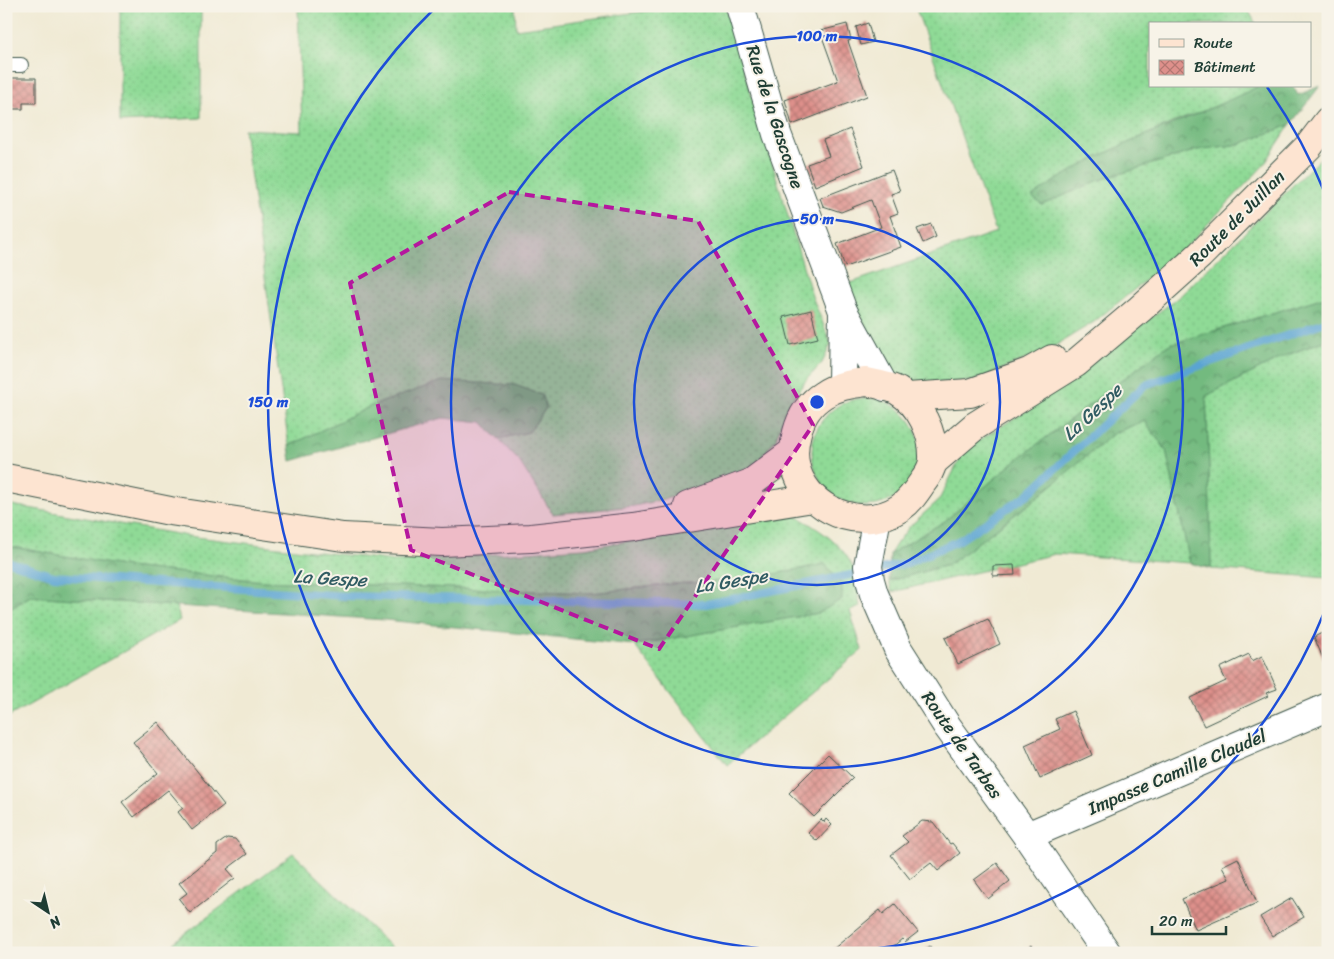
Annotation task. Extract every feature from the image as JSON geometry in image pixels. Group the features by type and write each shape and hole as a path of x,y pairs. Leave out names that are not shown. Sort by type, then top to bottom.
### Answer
{"main road":[{"name":"Route de Juillan","path":"934,461 975,426 1076,363 1140,309 1207,249 1309,146 1328,121"},
{"name":"Route de Juillan","path":"896,392 970,393 1029,372 1140,309"},
{"path":"866,382 896,392 923,416 934,461 912,498 899,508 877,517 860,519 837,514 813,498 800,478 794,451 798,428 805,413 821,395 842,385 866,382"},
{"path":"632,527 751,483 794,451"},
{"path":"6,478 170,511 343,537 442,542 531,538 632,527 813,498"}],"street":[{"name":"Rue de la Gascogne","path":"740,6 777,134 843,311 896,392"},
{"name":"Rue de la Gascogne","path":"842,385 843,311"},
{"name":"Route de Tarbes","path":"877,517 868,566 874,594 902,657 947,726 1107,953"},
{"name":"Impasse Camille Claudel","path":"1026,836 1328,707"}],"lane":[{"path":"6,65 21,65"}],"highlighted area":[{"path":"509,192 698,221 813,425 659,649 411,550 350,283"}],"green space":[{"path":"120,6 201,6 201,118 120,122"},
{"path":"298,6 515,6 516,29 683,6 725,6 812,296 831,344 822,363 806,380 787,407 776,439 754,467 721,486 634,506 553,514 519,461 498,439 529,432 546,408 371,406 289,446 244,129 302,132"},
{"path":"915,6 1246,6 1255,22 1149,22 1149,88 1255,88 1110,151 1051,183 1042,205 1097,181 1197,150 1240,144 1290,125 1264,165 1182,251 1094,322 1048,350 973,381 913,384 894,373 882,358 845,285 996,232"},
{"path":"1320,86 1290,125 1240,144 1197,150 1097,181 1042,205 1032,197 1085,163 1255,88 1294,88 1298,95"},
{"path":"1328,151 1328,296 1168,345 1014,462 945,521 890,554 910,526 939,500 965,449 1037,404 1180,296"},
{"path":"1328,296 1328,339 1285,356 1206,396 1211,569 1190,563 1166,450 1144,421 1114,433 1033,501 948,565 889,581 890,554 945,521 1014,462 1168,345"},
{"path":"1323,341 1328,347 1328,578 1211,569 1206,396 1285,356"},
{"path":"442,381 515,385 542,395 546,408 529,432 498,439 482,422 443,418 291,461 289,446 371,406"},
{"path":"866,398 887,402 904,414 916,431 920,452 916,473 904,490 887,502 866,506 845,502 828,490 816,473 812,452 816,431 828,414 845,402"},
{"path":"1144,421 1166,450 1190,563 1055,554 892,592 889,581 948,565 1033,501 1114,433"},
{"path":"6,504 188,536 394,561 585,548 793,514 829,538 850,562 858,585 860,607 850,611 862,650 727,765 634,645 819,613 825,564 749,579 673,584 591,593 262,581 128,567 6,546"},
{"path":"6,546 128,567 262,581 591,593 673,584 749,579 825,564 842,584 842,599 819,613 634,645 385,620 30,596 6,612"},
{"path":"30,596 176,606 180,620 6,718 6,612"},
{"path":"293,853 397,953 183,953 173,943"}],"building":[{"path":"6,6 8,6 9,37 6,37"},
{"path":"868,23 873,42 861,45 856,27"},
{"path":"847,24 851,40 848,41 867,96 792,125 785,100 838,81 820,31"},
{"path":"6,78 36,78 36,103 23,103 23,109 6,109"},
{"path":"850,129 864,166 815,186 807,164 829,156 823,140"},
{"path":"892,170 900,191 891,194 898,213 890,216 901,247 845,267 837,244 881,227 871,200 841,212 823,206 820,198"},
{"path":"931,224 936,237 923,243 917,229"},
{"path":"811,310 818,338 790,345 783,317"},
{"path":"1014,565 1015,575 993,576 993,566"},
{"path":"988,619 1000,644 958,664 945,638"},
{"path":"1328,630 1328,661 1325,663 1314,637"},
{"path":"1249,654 1252,661 1262,656 1277,689 1266,693 1268,696 1204,726 1190,698 1226,681 1220,668"},
{"path":"1073,711 1092,755 1040,779 1025,745 1060,729 1055,719"},
{"path":"158,722 224,805 192,830 178,812 183,808 168,790 134,817 122,802 158,773 133,742"},
{"path":"828,754 853,778 814,817 789,793"},
{"path":"821,819 824,822 826,819 832,825 817,841 808,833"},
{"path":"922,821 933,822 950,844 952,843 960,853 938,871 931,863 910,879 891,855 908,842 902,836"},
{"path":"227,838 235,839 247,854 227,869 235,878 190,913 179,899 187,893 179,883 217,853 217,845"},
{"path":"1238,858 1257,903 1196,930 1182,899 1229,879 1222,866"},
{"path":"997,863 1010,881 988,899 974,880"},
{"path":"1292,898 1304,917 1272,936 1260,917"},
{"path":"895,904 918,932 905,942 902,939 885,953 834,953 832,950 880,910 883,914"},
{"path":"930,946 935,953 920,953"},
{"path":"1031,946 1036,953 1022,953"}],"waterway":[{"name":"La Gespe","path":"6,561 54,576 346,596 706,604 905,564 960,540 1027,495 1145,385 1328,321"}]}
